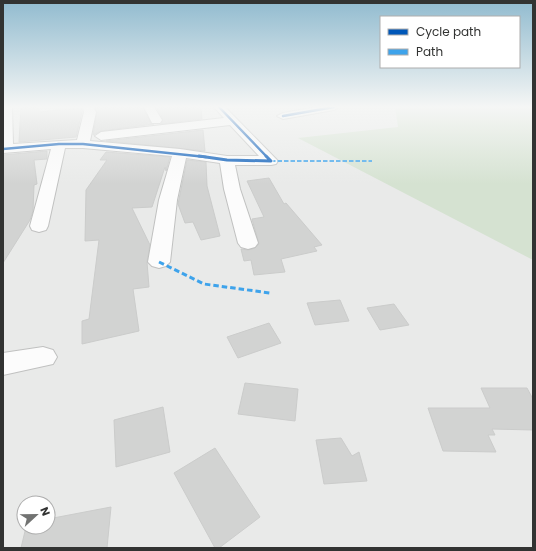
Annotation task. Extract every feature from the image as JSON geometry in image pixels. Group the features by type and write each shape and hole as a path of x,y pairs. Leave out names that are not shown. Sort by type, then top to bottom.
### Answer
{"street":[{"path":"6,133 5,149 59,144 146,133"},
{"path":"84,141 86,133"},
{"path":"84,141 227,160 271,161 244,133"},
{"path":"39,226 59,144"},
{"path":"159,262 168,200 180,153"},
{"path":"227,160 232,189 248,243"},
{"path":"3,364 43,357"}],"green space":[{"path":"346,133 533,133 533,260 298,138"}],"building":[{"path":"20,133 77,133 76,137 19,142"},
{"path":"179,133 203,133 205,151 106,141"},
{"path":"47,151 47,159 34,160 37,184 34,185 33,211 30,220 3,263 3,155"},
{"path":"106,152 170,157 166,171 165,167 152,207 132,208 150,245 147,262 149,287 133,289 139,331 82,344 82,321 89,319 99,240 85,241 86,190 107,160 100,160"},
{"path":"187,160 206,162 207,186 220,236 201,240 193,222 185,223 178,204"},
{"path":"269,178 284,204 286,203 322,245 314,247 317,251 281,259 285,272 254,275 251,260 244,261 241,249 248,250 255,248 259,244 252,219 264,217 247,181"},
{"path":"340,300 349,321 315,325 307,303"},
{"path":"394,304 409,325 380,330 367,308"},
{"path":"269,323 281,343 238,358 227,337"},
{"path":"245,383 298,389 295,421 238,414"},
{"path":"481,388 527,388 533,399 533,430 492,429 495,435 488,435 496,452 443,451 428,408 490,408"},
{"path":"163,407 170,452 116,467 114,420"},
{"path":"341,438 352,456 359,452 367,481 324,484 316,440"},
{"path":"215,448 260,517 219,548 215,548 174,473"},
{"path":"111,507 107,548 21,548 24,535 56,535 56,517"}],"marked path":[{"path":"271,161 372,161"},
{"path":"159,262 204,284 270,293"}],"cycle path":[{"path":"3,149 59,144 83,144 180,153 227,160 271,161 244,133"}]}
